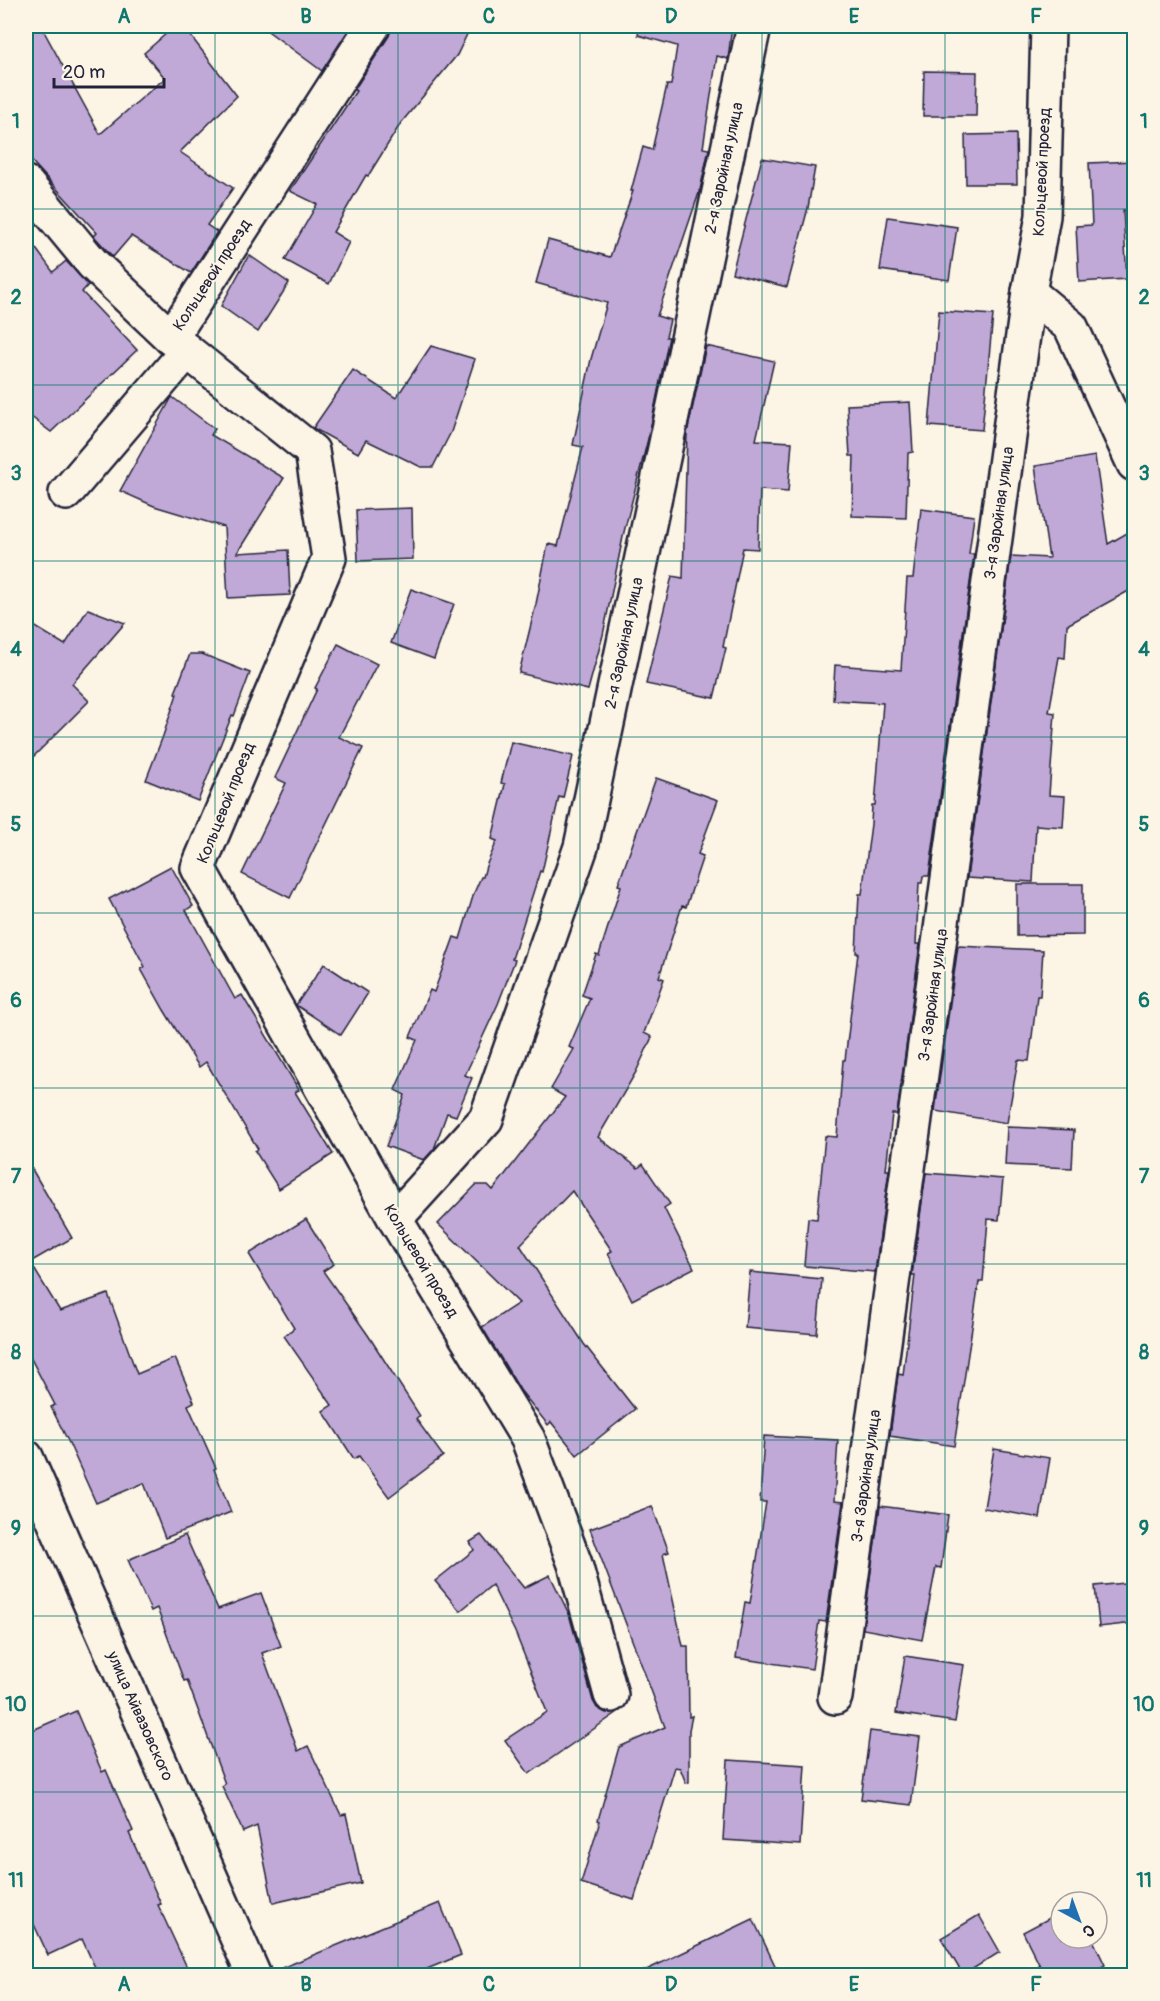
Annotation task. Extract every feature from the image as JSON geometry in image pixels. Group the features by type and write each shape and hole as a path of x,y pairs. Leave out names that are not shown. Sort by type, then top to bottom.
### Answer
{"street":[{"name":"Кольцевой проезд","path":"373,26 179,345 312,451 329,558 198,868 395,1219 528,1439 575,1564 611,1695"},
{"name":"2-я Заройная улица","path":"395,1219 486,1119 581,847 754,26"},
{"name":"Кольцевой проезд","path":"1029,292 1043,216 1048,26"},
{"path":"26,183 93,264 179,345 66,493"},
{"path":"1029,292 1071,327 1134,464"},
{"name":"3-я Заройная улица","path":"835,1697 1029,292"},
{"name":"улица Айвазовского","path":"26,1457 254,1976"}],"building":[{"path":"26,26 41,26 100,134 165,78 144,53 175,26 183,26 237,96 180,152 233,188 207,225 217,232 191,273 131,236 113,257 94,236 97,233 26,155"},
{"path":"261,26 351,26 322,71"},
{"path":"392,26 471,26 457,55 401,123 368,176 366,175 333,232 349,242 329,284 285,260 317,204 290,191 356,91 354,90 389,36"},
{"path":"639,26 732,26 728,59 717,56 703,148 709,149 700,190 657,316 670,320 666,337 669,337 649,435 588,690 519,673 548,544 558,546 583,447 573,445 591,359 607,303 536,283 548,240 610,257 633,191 631,191 643,147 652,150 667,85 671,85 677,46 638,35"},
{"path":"924,71 977,72 976,116 923,116"},
{"path":"1016,134 1017,184 966,184 965,135"},
{"path":"762,158 815,167 808,208 787,287 732,273"},
{"path":"1134,161 1134,210 1123,210 1127,279 1079,282 1076,226 1092,225 1089,163"},
{"path":"888,217 957,227 949,280 880,270"},
{"path":"26,235 53,272 66,261 88,285 82,292 137,350 51,432 26,413"},
{"path":"249,255 289,283 258,332 221,306"},
{"path":"939,311 993,315 982,430 929,426"},
{"path":"431,346 475,359 451,432 433,467 421,467 366,440 358,453 313,428 353,370 396,398"},
{"path":"706,346 774,361 756,440 792,442 788,492 760,490 758,549 743,548 723,647 726,648 714,698 646,684 672,576 683,578 687,433"},
{"path":"172,397 215,429 211,435 284,478 237,553 288,550 290,595 228,598 224,527 154,506 120,491"},
{"path":"910,402 913,452 908,453 906,518 852,516 854,456 850,456 847,405"},
{"path":"1095,456 1108,544 1134,529 1134,588 1067,625 1065,658 1059,657 1049,712 1055,713 1049,795 1065,796 1063,827 1036,825 1033,882 967,878 1011,556 1049,558 1035,466"},
{"path":"412,508 413,559 358,561 356,510"},
{"path":"921,509 974,516 969,554 974,554 929,876 923,876 922,883 919,883 916,944 920,944 897,1114 892,1114 886,1170 889,1170 875,1272 804,1266 808,1218 817,1219 825,1136 837,1137 843,1060 845,1060 858,953 856,953 859,894 862,894 872,805 875,805 883,703 833,700 835,665 901,670 907,578 913,578"},
{"path":"411,589 454,604 434,659 391,643"},
{"path":"88,609 125,623 72,684 89,701 26,764 26,621 65,645"},
{"path":"338,644 377,664 339,737 363,748 290,898 242,874 286,783 275,778 317,689 315,688"},
{"path":"190,654 202,654 250,673 198,801 146,780"},
{"path":"511,742 573,756 563,798 559,797 542,872 540,871 512,959 515,960 498,1004 465,1075 472,1078 456,1116 447,1113 434,1149 424,1160 386,1146 405,1095 395,1090 417,1040 410,1037 430,990 434,992 454,937 460,939 474,893 497,841 492,839 505,784 501,783"},
{"path":"656,778 718,800 698,854 703,856 686,907 682,906 659,977 664,979 644,1033 652,1037 636,1072 598,1137 638,1168 643,1164 670,1204 664,1208 694,1268 632,1300 608,1253 612,1251 572,1191 520,1245 584,1344 635,1409 577,1455 551,1422 548,1425 520,1390 482,1327 519,1303 438,1224 476,1185 488,1185 493,1190 565,1097 551,1089 574,1049 569,1047 590,998 582,995 596,954 599,955 621,886 618,885"},
{"path":"171,866 193,906 186,910 235,999 242,995 299,1090 295,1092 333,1154 279,1189 255,1151 258,1149 206,1062 199,1067 164,1010 141,969 145,967 109,899"},
{"path":"1017,884 1083,884 1083,935 1017,936"},
{"path":"958,946 1043,950 1040,996 1037,996 1029,1061 1018,1060 1007,1123 935,1111"},
{"path":"324,964 368,993 341,1035 296,1005"},
{"path":"1007,1127 1074,1130 1072,1168 1005,1165"},
{"path":"26,1159 72,1238 30,1262 60,1311 108,1294 137,1374 175,1358 194,1402 188,1405 216,1468 214,1469 231,1512 165,1538 144,1483 96,1503 51,1407 55,1405 26,1349"},
{"path":"926,1173 1003,1179 999,1220 988,1219 983,1282 979,1282 954,1446 890,1436 898,1374 903,1375 915,1275 912,1275"},
{"path":"306,1219 334,1264 323,1271 368,1335 420,1416 416,1419 443,1456 389,1497 359,1456 354,1459 323,1411 332,1405 284,1336 294,1328 249,1254"},
{"path":"750,1272 822,1279 817,1334 745,1328"},
{"path":"764,1436 838,1440 834,1501 843,1502 826,1622 819,1621 812,1669 736,1658 745,1602 750,1603 766,1502 760,1502"},
{"path":"994,1449 1050,1458 1040,1518 984,1508"},
{"path":"652,1506 669,1552 663,1554 683,1646 688,1646 689,1717 692,1716 689,1730 689,1782 686,1783 680,1768 675,1767 634,1900 581,1883 619,1747 665,1727 590,1529"},
{"path":"880,1506 948,1515 941,1568 936,1567 922,1640 863,1629"},
{"path":"185,1535 218,1609 261,1593 281,1646 262,1653 298,1751 308,1746 341,1815 346,1814 361,1883 273,1903 257,1826 243,1832 222,1786 225,1784 187,1680 184,1681 157,1608 151,1611 128,1560"},
{"path":"481,1535 524,1588 550,1575 569,1614 593,1701 597,1708 606,1713 618,1712 529,1774 505,1740 547,1712 515,1632 492,1585 460,1611 435,1581 474,1550 470,1542"},
{"path":"1134,1582 1134,1623 1099,1627 1095,1586"},
{"path":"905,1656 964,1665 955,1722 896,1713"},
{"path":"76,1711 102,1772 106,1770 133,1831 129,1833 161,1904 158,1905 191,1976 99,1976 82,1939 48,1955 26,1907 26,1733"},
{"path":"870,1731 920,1737 911,1805 861,1799"},
{"path":"728,1760 805,1765 800,1845 723,1840"},
{"path":"440,1903 461,1955 410,1976 272,1976 272,1972"},
{"path":"979,1915 1000,1952 963,1975 941,1938"},
{"path":"1049,1918 1049,1950 1098,1950 1105,1965 1086,1976 1045,1976 1023,1932"},
{"path":"753,1919 780,1976 636,1975"}]}
